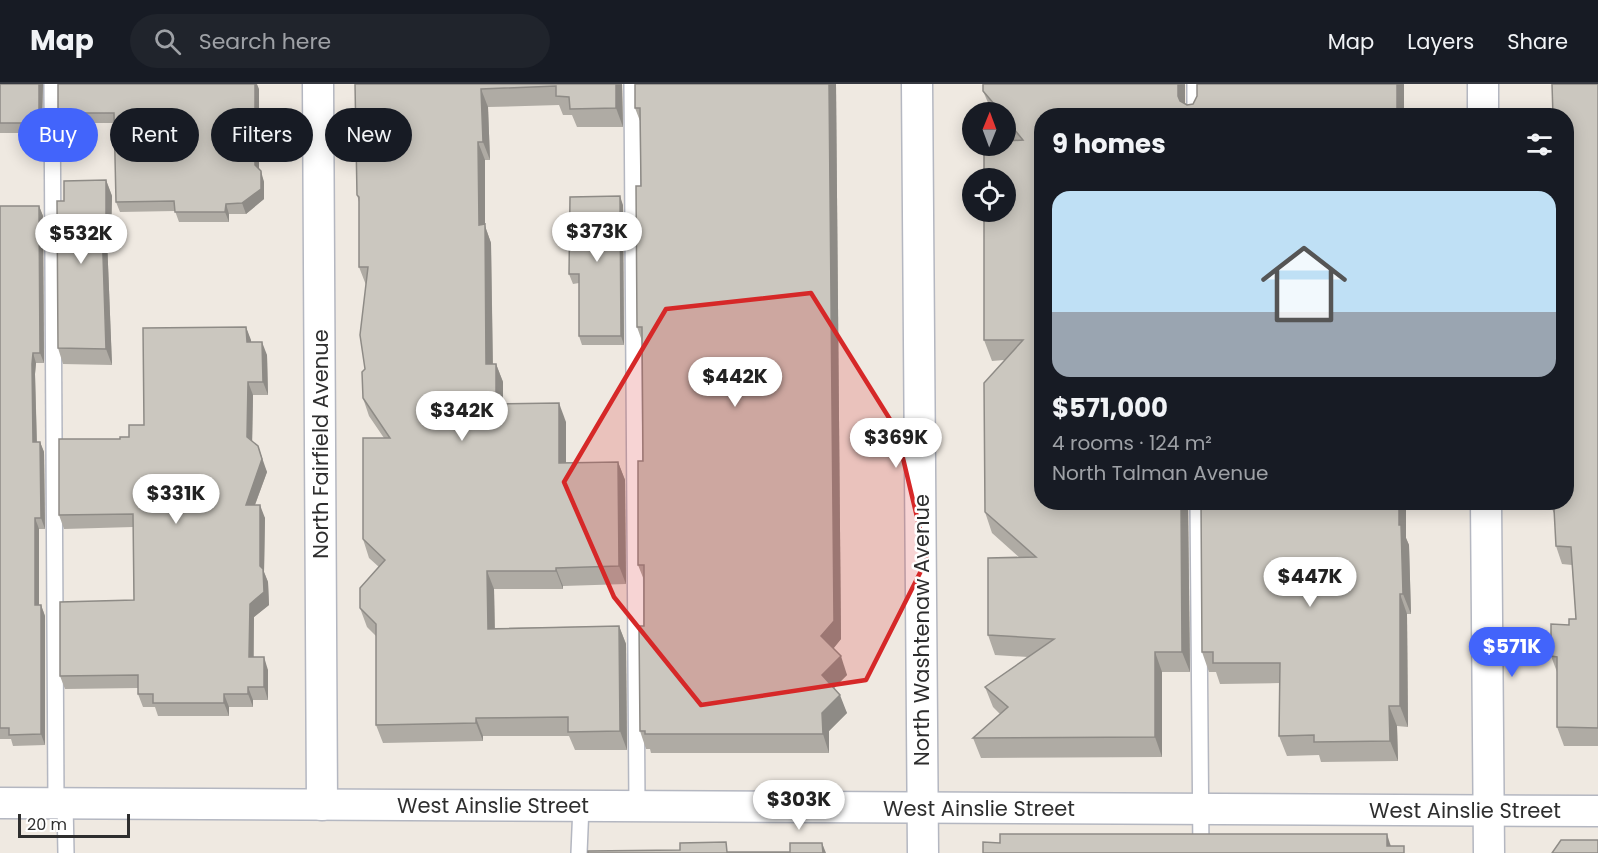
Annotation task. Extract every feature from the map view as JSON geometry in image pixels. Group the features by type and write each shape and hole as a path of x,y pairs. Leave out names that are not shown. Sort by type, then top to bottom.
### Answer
{"street":[{"name":"North Fairfield Avenue","path":"318,84 322,805"},
{"name":"North Washtenaw Avenue","path":"917,84 923,853"},
{"path":"1483,84 1483,108"},
{"path":"1486,510 1489,853"},
{"name":"West Ainslie Street","path":"0,803 1598,811"}],"lane":[{"path":"52,84 60,803 66,853"},
{"path":"632,84 637,806"},
{"path":"1195,84 1196,108"},
{"path":"1198,510 1201,853"},
{"path":"579,853 581,806"}],"highlighted area":[{"path":"811,293 896,429 927,559 866,680 701,705 614,597 564,482 666,309"}],"building":[{"path":"0,84 39,84 39,108 18,108 18,123 0,123"},
{"path":"58,84 255,84 255,108 211,108 211,162 255,162 261,171 261,189 242,203 226,204 225,212 175,212 174,201 116,202 115,162 199,162 199,108 110,108 110,113 98,113 98,108 58,108"},
{"path":"355,84 616,84 616,108 570,109 569,97 556,96 556,86 481,89 483,142 478,142 479,225 485,224 486,364 496,364 496,404 559,403 559,463 618,462 619,566 556,568 556,571 487,571 488,629 619,626 620,731 568,732 568,717 476,718 476,723 376,725 376,624 360,608 360,588 385,560 363,539 363,438 390,438 363,398 362,372 365,369 360,335 368,267 359,267 356,162 412,162 412,108 355,108"},
{"path":"635,84 829,84 834,621 821,636 841,656 822,675 840,695 822,713 823,734 645,734 645,731 640,731 639,626 644,626 644,565 638,565 638,461 643,461 642,327 637,327 636,186 641,186 640,108 635,108"},
{"path":"983,84 1178,84 1180,101 1187,105 1193,104 1197,96 1197,84 1397,84 1397,108 1034,108 1034,510 1181,510 1182,652 1155,652 1155,737 973,738 1008,707 985,687 1054,639 988,635 988,558 1036,557 985,512 984,383 1023,340 984,340 984,222 1016,222 1016,168 984,168 984,156 1016,156 1016,140 1023,140 1016,131 1016,102 992,102 983,91"},
{"path":"1552,84 1598,84 1598,728 1557,727 1557,657 1551,656 1551,624 1569,625 1569,619 1576,619 1571,547 1556,546 1554,510 1574,510 1574,108 1553,108"},
{"path":"106,180 106,224 102,224 106,349 58,348 57,201 64,201 64,181"},
{"path":"620,196 621,336 579,336 579,274 569,274 570,197"},
{"path":"0,206 39,206 40,353 33,353 32,364 33,442 40,442 41,518 35,518 35,605 41,605 41,734 9,735 9,728 0,728"},
{"path":"246,327 247,342 262,342 263,382 248,382 247,437 258,446 262,459 246,505 260,505 260,566 263,569 264,592 250,604 249,657 264,657 264,687 248,687 248,694 224,694 224,703 153,703 153,694 138,694 138,675 60,676 60,602 134,600 133,514 59,515 59,439 120,439 120,437 129,437 129,425 144,425 143,328"},
{"path":"1201,510 1399,510 1403,594 1400,594 1400,706 1389,706 1390,741 1314,742 1314,735 1279,736 1280,663 1213,663 1213,652 1202,652"},
{"path":"1000,834 1387,834 1387,846 1404,846 1404,853 983,853 983,842 1000,843"},
{"path":"1561,840 1598,840 1598,853 1552,853"},
{"path":"726,842 727,852 790,852 790,843 822,843 823,853 588,853 588,851 680,850 680,843"}]}
